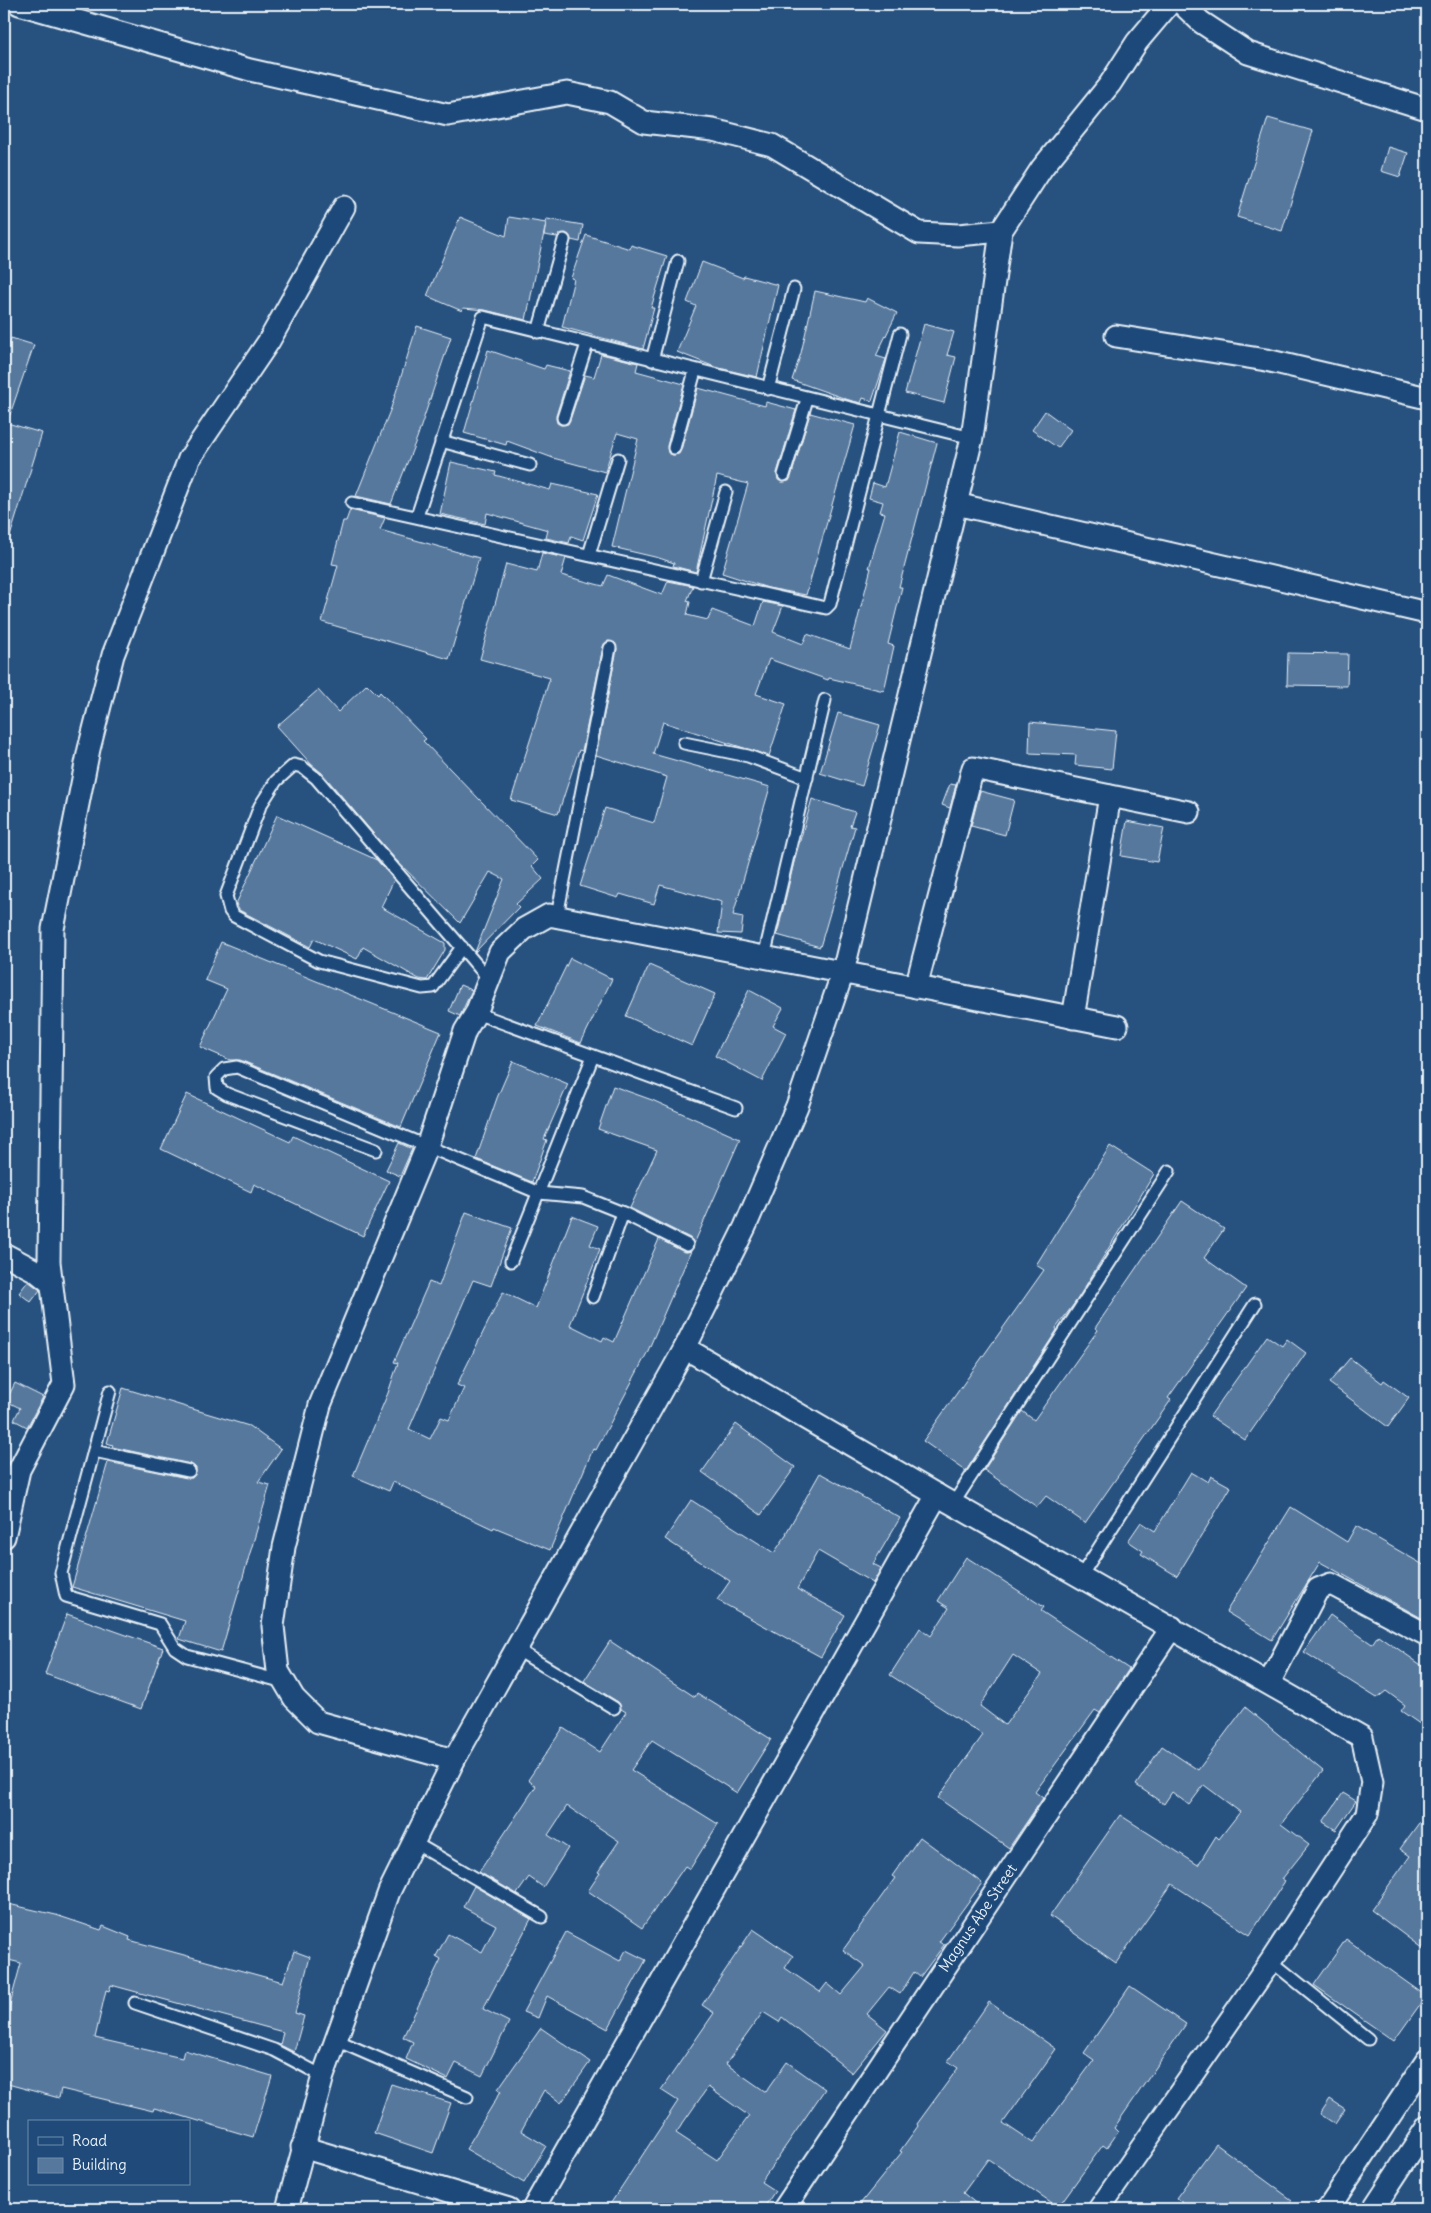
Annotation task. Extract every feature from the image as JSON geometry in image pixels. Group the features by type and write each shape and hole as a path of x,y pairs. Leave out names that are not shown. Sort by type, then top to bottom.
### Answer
{"street":[{"path":"19,4 250,70 448,115 567,93 610,102 644,122 713,130 772,145 919,233 958,235 1001,231"},
{"path":"287,2209 302,2147 323,2076 389,1892 454,1760 685,1348 745,1227 798,1106 843,972 972,438 1001,231 1042,168 1110,84 1136,42 1169,4"},
{"path":"1182,4 1201,22 1248,53 1427,109"},
{"path":"4,1537 11,1465 64,1384 49,1262 53,929 89,749 113,655 189,459 269,340 344,207"},
{"path":"1116,336 1266,360 1427,398"},
{"path":"956,504 1427,613"},
{"path":"916,987 973,768 1189,812"},
{"path":"1073,1018 1110,796"},
{"path":"454,1760 318,1722 294,1698 278,1671 273,1626 284,1547 320,1405 427,1146 465,1031 476,1013 488,978 500,952 524,929 549,915 1116,1026"},
{"path":"4,1254 36,1270 51,1283"},
{"path":"685,1348 945,1500 1172,1627 1362,1737 1372,1782 1367,1814 1270,1961 1099,2209"},
{"path":"533,2209 945,1500"},
{"path":"1269,1683 1318,1589 1332,1584 1427,1635"},
{"name":"Magnus Abe Street","path":"784,2209 1172,1627"},
{"path":"1328,2209 1427,2060"},
{"path":"1373,2209 1427,2127"},
{"path":"302,2147 509,2209"}],"lane":[{"path":"538,332 564,240"},
{"path":"652,360 678,261"},
{"path":"768,389 794,289"},
{"path":"417,516 483,317 491,317 538,332 972,438"},
{"path":"352,503 826,608 830,604 900,334"},
{"path":"563,418 587,344"},
{"path":"674,448 695,371"},
{"path":"784,475 807,399"},
{"path":"441,441 530,465"},
{"path":"590,555 618,459"},
{"path":"701,581 726,492"},
{"path":"557,916 610,648"},
{"path":"764,957 825,700"},
{"path":"684,743 748,756 806,778"},
{"path":"462,947 433,986 422,988 319,961 234,916 227,905 229,889 260,806 276,781 294,765 302,767 316,778 462,947 488,978"},
{"path":"476,1013 736,1108"},
{"path":"511,1262 593,1056"},
{"path":"376,1150 227,1094 217,1088 216,1077 224,1069 237,1067 539,1193 582,1197 623,1212 687,1246"},
{"path":"945,1500 1170,1171"},
{"path":"593,1297 623,1212"},
{"path":"1080,1576 1256,1304"},
{"path":"110,1391 61,1573 66,1596 160,1624 175,1648 187,1656 285,1682"},
{"path":"94,1450 190,1471"},
{"path":"516,1649 614,1708"},
{"path":"413,1842 542,1917"},
{"path":"1270,1961 1368,2039"},
{"path":"135,2003 274,2050 323,2076"},
{"path":"336,2040 467,2097"}],"building":[{"path":"1268,118 1313,131 1282,231 1237,217"},
{"path":"1388,147 1408,153 1400,177 1381,171"},
{"path":"460,217 506,236 509,217 546,223 526,320 485,310 463,308 462,311 427,296"},
{"path":"547,219 583,225 580,242 571,240 566,233 557,237 544,235"},
{"path":"586,235 630,249 631,245 667,256 651,308 654,308 643,349 562,327 574,279 571,278"},
{"path":"702,262 743,278 744,276 778,285 757,377 715,367 677,352 696,306 687,302"},
{"path":"815,291 865,302 867,298 897,313 876,356 886,359 872,401 863,398 861,403 849,400 792,380 801,353"},
{"path":"924,324 954,332 947,355 956,357 944,403 905,393"},
{"path":"417,326 451,337 417,438 391,504 356,496 391,408"},
{"path":"11,338 34,345 7,423 42,433 8,543 4,543 4,359"},
{"path":"488,350 544,369 546,365 570,371 556,416 557,423 561,425 568,424 585,375 594,377 601,354 638,363 636,371 684,384 667,446 668,453 673,455 679,454 681,450 698,388 765,406 766,402 796,410 777,473 778,480 782,482 789,481 791,477 810,413 855,425 806,595 768,588 722,573 748,484 717,476 696,572 673,566 674,563 659,558 612,547 638,439 617,433 605,472 553,458 507,441 506,445 464,433"},
{"path":"1045,411 1071,430 1058,448 1032,430"},
{"path":"900,432 937,443 899,587 902,587 888,644 894,646 884,691 829,678 828,680 769,659 756,694 786,704 769,756 663,722 653,754 770,787 733,915 743,917 741,934 718,933 722,902 660,885 654,904 620,894 618,898 580,886 605,808 654,823 667,777 596,755 617,649 615,643 608,641 603,647 582,751 579,750 558,814 511,800 550,678 480,659 506,564 537,572 542,553 566,558 561,575 603,586 608,575 662,595 668,581 693,586 687,601 690,602 687,615 708,620 712,610 755,626 763,602 783,606 773,632 803,644 807,634 850,649 871,568 869,568 885,513 880,512 883,502 869,498 873,483 885,487"},
{"path":"451,462 496,472 495,475 550,490 552,484 598,494 583,540 571,536 569,543 546,538 548,530 487,513 485,524 440,514"},
{"path":"350,510 385,518 380,530 479,558 449,659 322,622 338,565 332,564 343,521 346,521"},
{"path":"1288,653 1348,654 1347,686 1287,685"},
{"path":"367,684 378,695 380,692 426,739 423,741 538,860 532,866 543,879 516,904 519,907 475,952 504,879 490,872 460,923 394,858 322,773 311,764 277,726 318,690 338,712"},
{"path":"838,713 880,725 862,786 820,773"},
{"path":"1030,722 1116,731 1112,769 1075,765 1076,755 1029,753"},
{"path":"950,784 956,785 950,808 942,805"},
{"path":"980,791 1014,800 1005,835 971,826"},
{"path":"812,799 855,812 850,826 855,827 820,947 777,935 795,858"},
{"path":"277,815 377,860 394,880 381,907 445,943 445,950 427,980 419,979 363,947 357,959 314,939 310,947 239,910 236,904"},
{"path":"1127,821 1164,828 1157,862 1121,856"},
{"path":"221,942 441,1032 401,1127 240,1060 230,1060 200,1047 227,989 205,980"},
{"path":"570,958 612,979 581,1043 537,1026"},
{"path":"649,965 715,994 692,1046 626,1016"},
{"path":"460,985 472,990 460,1016 449,1011"},
{"path":"749,990 783,1008 773,1026 786,1033 762,1081 715,1056"},
{"path":"513,1061 568,1084 544,1139 547,1140 532,1182 476,1159 497,1098"},
{"path":"613,1086 652,1100 740,1139 694,1244 690,1238 630,1208 657,1150 598,1129"},
{"path":"187,1094 290,1142 293,1136 389,1181 363,1236 254,1184 251,1192 161,1149"},
{"path":"399,1143 412,1149 400,1176 386,1170"},
{"path":"1110,1146 1154,1174 1077,1300 1056,1328 1057,1330 966,1471 923,1441 1044,1270 1036,1265"},
{"path":"1182,1201 1224,1229 1204,1258 1246,1288 1168,1398 1171,1400 1085,1523 1046,1496 1037,1507 984,1470 1022,1411 1034,1420 1098,1330 1095,1328"},
{"path":"466,1212 512,1228 491,1286 473,1280 409,1429 430,1439 441,1417 449,1420 464,1388 457,1385 503,1292 536,1308 572,1216 598,1226 590,1245 600,1249 570,1325 602,1341 604,1337 614,1342 659,1239 684,1252 691,1251 647,1353 596,1450 593,1449 550,1550 494,1527 493,1529 393,1482 389,1491 353,1476 388,1393 398,1363 394,1362 429,1282 439,1286"},
{"path":"28,1281 40,1290 31,1302 19,1293"},
{"path":"1267,1336 1282,1346 1287,1339 1306,1353 1245,1440 1210,1416"},
{"path":"1350,1358 1382,1383 1384,1380 1409,1398 1388,1427 1329,1383"},
{"path":"15,1383 43,1397 27,1427 14,1420 20,1408 6,1401"},
{"path":"123,1388 249,1426 281,1449 258,1482 270,1485 221,1652 179,1639 185,1621 72,1587 108,1462 187,1478 192,1478 196,1473 196,1468 191,1464 112,1447 113,1445 107,1443"},
{"path":"736,1424 795,1467 761,1515 702,1472"},
{"path":"1191,1472 1208,1482 1211,1476 1231,1487 1177,1576 1141,1554 1143,1551 1128,1541 1141,1522 1155,1531"},
{"path":"820,1473 900,1518 873,1564 881,1568 873,1583 818,1551 797,1589 845,1615 821,1657 717,1600 730,1581 665,1539 691,1500 774,1553 787,1534"},
{"path":"1291,1507 1347,1542 1356,1526 1427,1567 1427,1621 1320,1562 1272,1640 1226,1612"},
{"path":"966,1557 1044,1607 1041,1611 1129,1669 1100,1713 1095,1710 1035,1792 1043,1798 1009,1848 938,1798 983,1735 890,1675 920,1628 931,1636 949,1608 938,1601","holes":["1013,1655 1042,1674 1005,1725 980,1706"]},
{"path":"67,1614 163,1648 141,1709 45,1674"},
{"path":"1330,1615 1372,1644 1378,1635 1427,1669 1427,1729 1401,1711 1405,1705 1386,1691 1377,1698 1304,1652"},
{"path":"610,1641 695,1697 697,1693 771,1739 737,1793 652,1740 631,1770 718,1824 690,1869 685,1866 642,1928 588,1891 600,1873 598,1872 619,1841 567,1806 548,1835 568,1848 543,1887 529,1877 517,1894 479,1872 536,1786 528,1780 563,1728 600,1752 626,1712 621,1709 618,1702 584,1681"},
{"path":"1245,1707 1323,1771 1281,1824 1309,1845 1282,1879 1285,1881 1250,1935 1172,1884 1116,1963 1050,1916 1120,1815 1198,1865 1216,1836 1219,1839 1240,1812 1204,1785 1189,1805 1172,1792 1164,1804 1136,1785 1162,1746 1198,1770"},
{"path":"1343,1793 1356,1801 1336,1830 1323,1822"},
{"path":"1427,1812 1427,1952 1371,1910 1410,1856 1400,1849"},
{"path":"920,1837 982,1883 939,1942 944,1945 920,1977 914,1972 900,1994 889,1987 867,2014 887,2030 852,2073 782,2017 779,2022 763,2012 726,2064 766,2092 787,2062 825,2089 761,2182 775,2191 763,2209 607,2209 678,2101 661,2090 714,2013 702,2005 753,1929 793,1956 785,1968 820,1992 827,1983 841,1995 865,1966 843,1950 895,1878 892,1876","holes":["708,2087 749,2116 717,2160 676,2133"]},
{"path":"474,1886 531,1919 483,2009 509,2022 482,2076 456,2063 448,2079 406,2059 413,2042 403,2037 441,1959 436,1956 448,1934 482,1952 496,1925 463,1907"},
{"path":"4,1903 56,1915 101,1930 103,1926 130,1937 129,1940 283,1982 294,1951 310,1957 295,2013 304,2016 294,2052 280,2045 283,2032 111,1985 109,1991 106,1990 95,2038 182,2058 184,2050 272,2076 253,2137 154,2108 153,2111 61,2089 59,2098 4,2083 4,2026 21,1963 4,1959"},
{"path":"566,1932 620,1961 626,1950 646,1960 608,2029 547,1996 538,2018 523,2012"},
{"path":"1346,1939 1426,1996 1394,2041 1314,1985"},
{"path":"1130,1986 1186,2024 1114,2128 1118,2132 1107,2148 1103,2145 1058,2207 988,2159 963,2193 983,2209 856,2209 902,2152 900,2151 918,2126 917,2124 958,2068 948,2061 989,2002 1056,2049 1003,2123 1033,2143 1094,2060 1084,2053"},
{"path":"541,2028 590,2062 561,2103 544,2090 521,2131 546,2146 524,2183 466,2149 501,2091 498,2089"},
{"path":"391,2084 451,2103 433,2153 374,2133"},
{"path":"1330,2099 1345,2109 1335,2124 1320,2114"},
{"path":"1216,2144 1292,2200 1286,2209 1191,2209 1176,2198"}]}
